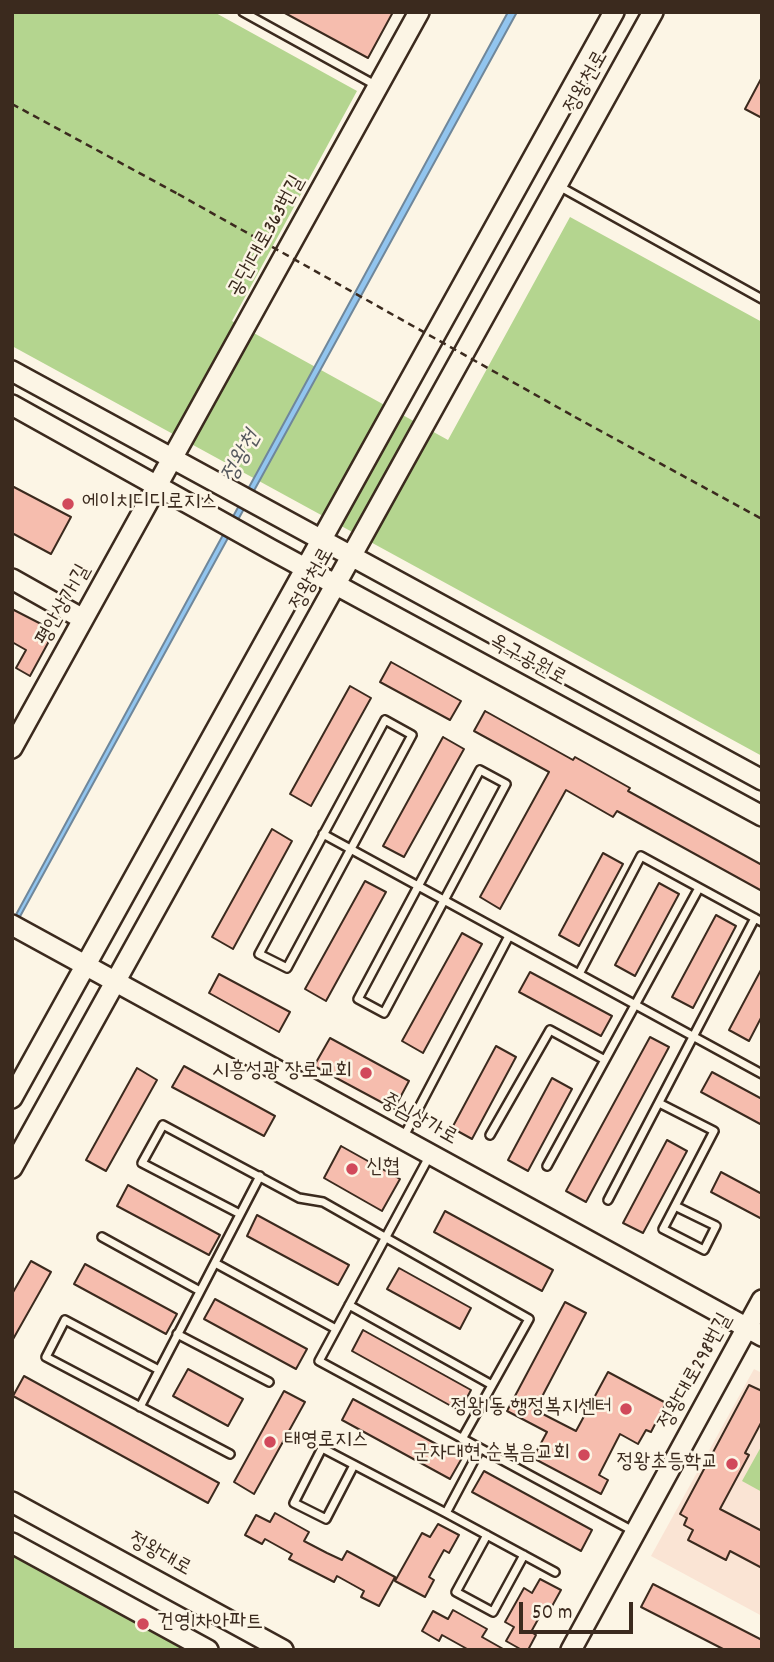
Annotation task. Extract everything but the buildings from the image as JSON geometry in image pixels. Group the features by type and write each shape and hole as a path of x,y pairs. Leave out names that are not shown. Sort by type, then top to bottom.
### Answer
{"street":[{"name":"공단1대로363번길","path":"157,485 419,12"},
{"name":"정왕천로","path":"12,1098 614,12"},
{"name":"정왕천로","path":"12,1168 653,12"},
{"path":"12,370 172,457"},
{"path":"12,405 157,485"},
{"name":"옥구공원로","path":"172,457 762,780"},
{"name":"옥구공원로","path":"157,485 762,816"},
{"name":"평안상가1길","path":"12,748 157,485"},
{"path":"12,579 83,619"},
{"name":"중심상가로","path":"12,925 754,1332"},
{"name":"정왕대로298번길","path":"571,1650 635,1532 754,1332 762,1300"},
{"name":"정왕대로","path":"12,1502 283,1650"},
{"path":"12,1543 208,1650"}],"lane":[{"path":"243,12 378,86"},
{"path":"557,186 762,299"},
{"path":"385,720 412,735 287,968 260,954 323,834 385,720"},
{"path":"480,770 506,784 384,1013 358,999 418,886 480,770"},
{"path":"323,834 762,1074"},
{"path":"579,974 641,856 759,920 693,1037 608,1199"},
{"path":"547,1166 699,888"},
{"path":"403,1139 509,936"},
{"path":"491,1135 550,1030 605,1060"},
{"path":"659,1103 714,1131 663,1229 704,1250 716,1226 675,1206"},
{"path":"240,1214 142,1163 163,1125 299,1198 323,1202 529,1319 462,1439"},
{"path":"431,1154 318,1362 635,1532"},
{"path":"140,1407 260,1176"},
{"path":"102,1237 200,1291"},
{"path":"215,1263 336,1329"},
{"path":"349,1305 492,1385"},
{"path":"159,1370 65,1320 46,1357 230,1454"},
{"path":"177,1334 270,1382"},
{"path":"354,1465 326,1519 294,1503 322,1448 446,1513 555,1572"},
{"path":"446,1513 480,1449"},
{"path":"487,1535 456,1592 493,1612 524,1555"}],"path":[{"path":"12,104 762,519"}],"shaded area":[{"name":"정왕초등학교","path":"754,1369 762,1373 762,1616 651,1556"}],"green space":[{"path":"12,12 214,12 357,91 232,321 448,440 570,217 762,322 762,756 12,346"},
{"path":"762,1445 762,1492 742,1481"},
{"path":"12,1555 184,1650 12,1650"}],"water":[{"path":"508,12 517,12 12,931 12,922"}],"place":[{"name":"에이치디디로지스","path":"68,504"},
{"name":"시흥성광 장로교회","path":"366,1073"},
{"name":"신협","path":"352,1169"},
{"name":"정왕1동 행정복지센터","path":"626,1409"},
{"name":"태영로지스","path":"270,1442"},
{"name":"군자대현 순복음교회","path":"584,1455"},
{"name":"정왕초등학교","path":"732,1464"},
{"name":"건영1차아파트","path":"143,1624"}],"water label":[{"name":"정왕천","path":"243,458"}]}
